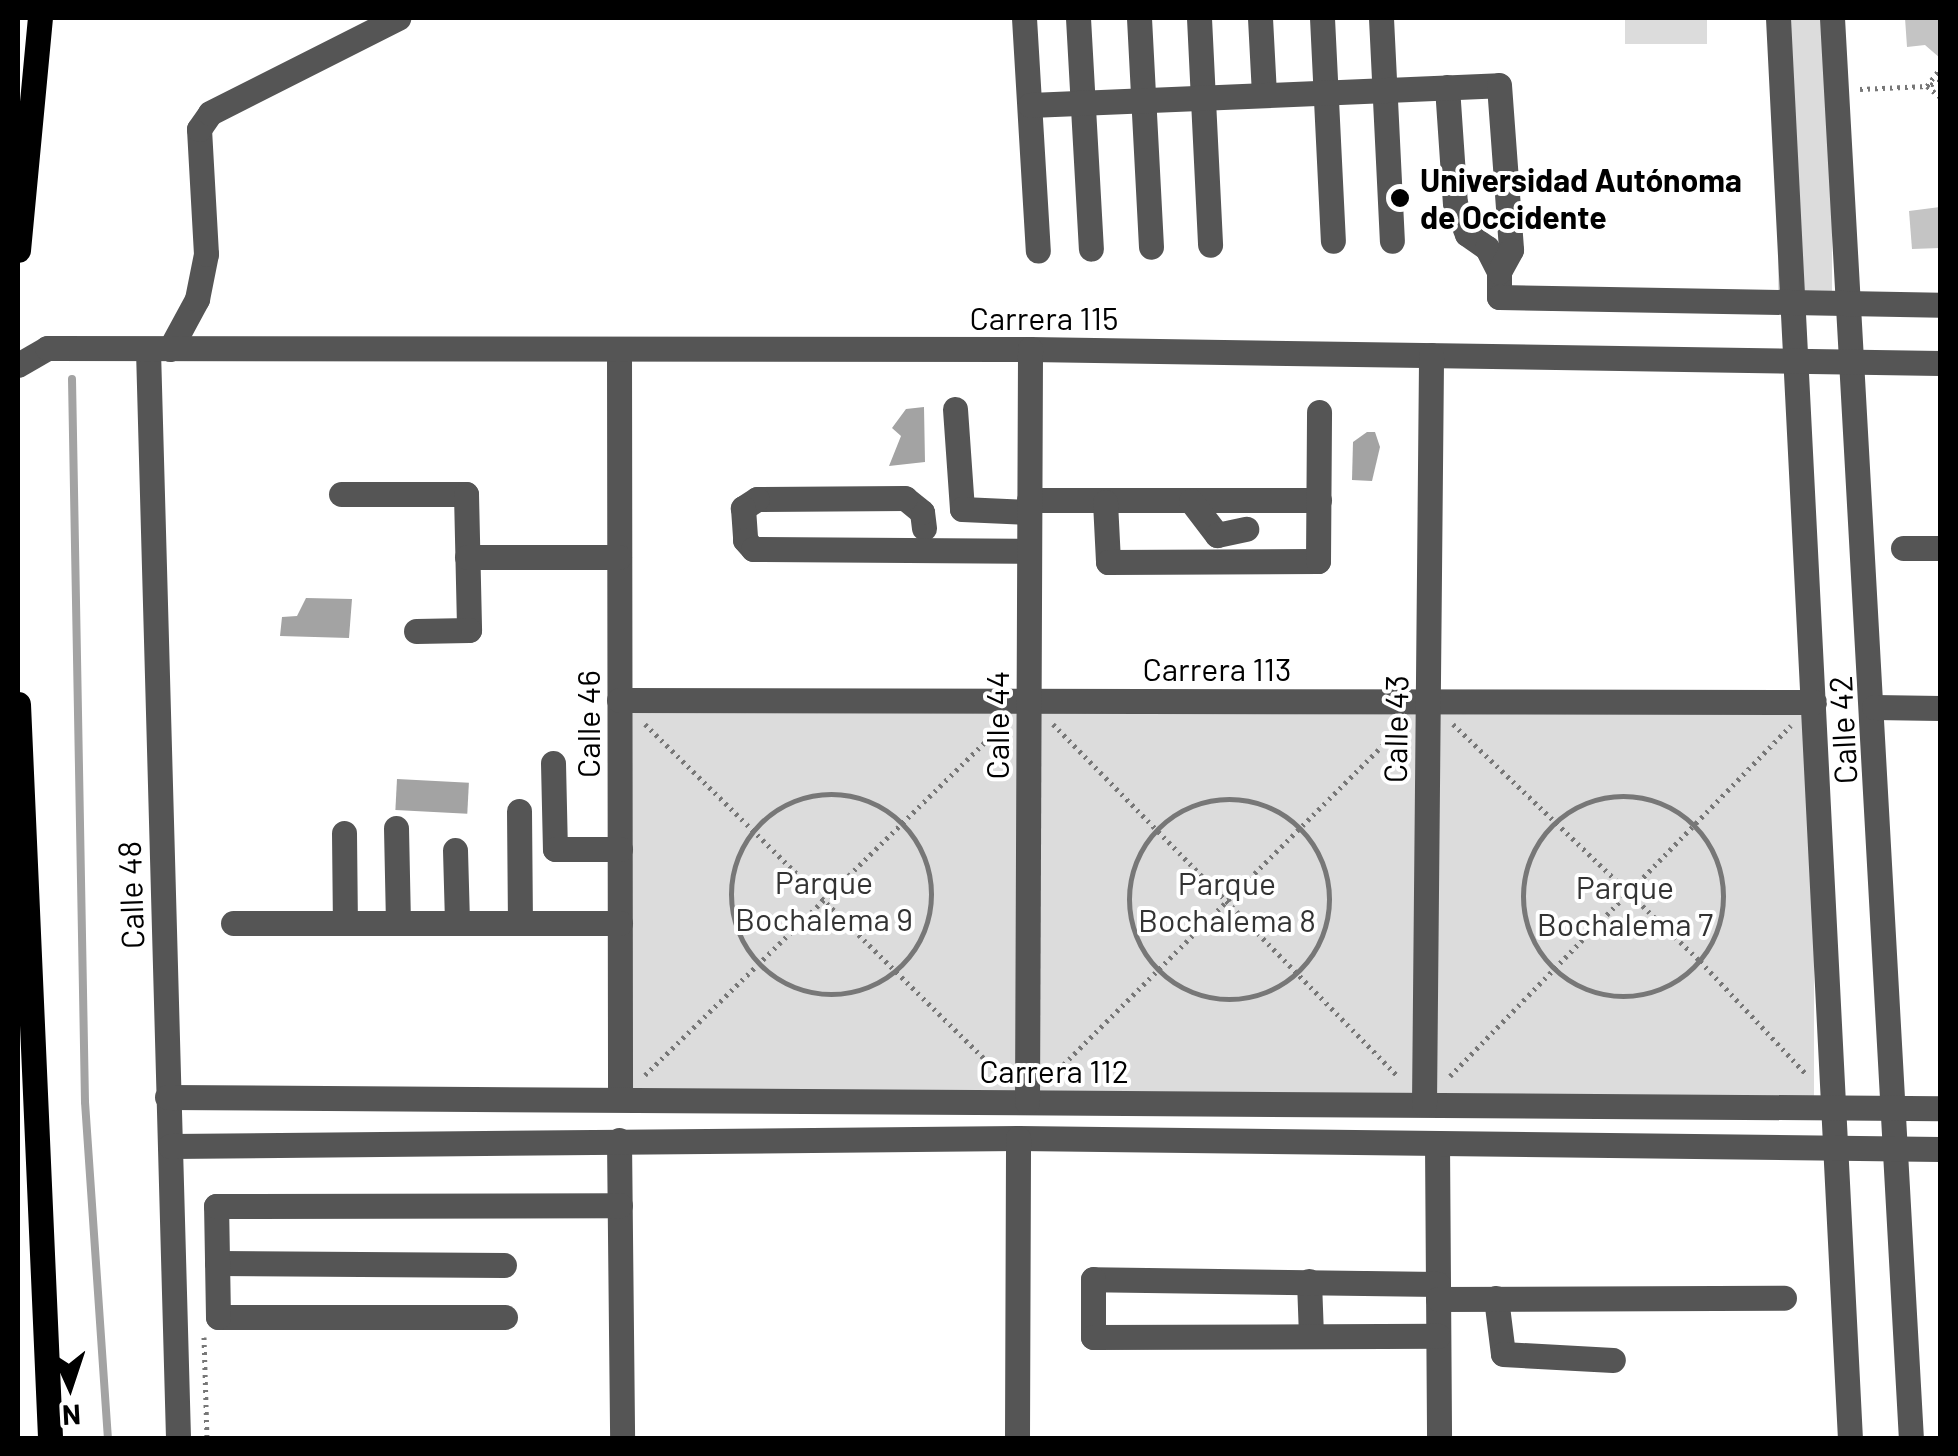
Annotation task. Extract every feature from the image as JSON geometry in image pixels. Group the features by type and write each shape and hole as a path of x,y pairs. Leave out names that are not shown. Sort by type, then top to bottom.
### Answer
{"main road":[{"path":"18,250 40,18"},
{"path":"18,704 50,1438"}],"street":[{"path":"159,350 197,299 206,254 198,129 210,113 398,18"},
{"path":"1024,18 1038,250"},
{"path":"1078,18 1091,249"},
{"path":"1139,18 1151,247"},
{"path":"1199,18 1210,245"},
{"path":"1260,18 1264,95"},
{"path":"1322,18 1333,241"},
{"path":"1381,18 1392,241"},
{"name":"Calle 42","path":"1778,18 1840,1150 1850,1438"},
{"name":"Calle 42","path":"1832,18 1900,1150 1912,1438"},
{"path":"1030,105 1498,85 1511,250 1499,284"},
{"path":"1448,87 1455,203 1467,234 1487,248 1499,284"},
{"path":"1499,284 1793,304 1940,305"},
{"name":"Carrera 115","path":"18,365 48,348 1030,349 1940,363"},
{"name":"Calle 44","path":"1027,1102 1030,349"},
{"name":"Calle 48","path":"159,350 167,1096 178,1438"},
{"name":"Calle 46","path":"619,350 620,1099"},
{"name":"Calle 43","path":"1424,1104 1431,356"},
{"path":"955,409 962,510 1105,502 1318,500"},
{"path":"1105,502 1108,562 1318,561 1319,412"},
{"path":"341,494 466,494 468,630 416,631"},
{"path":"924,528 922,512 905,498 756,499 743,508 744,540 752,550 1029,551"},
{"path":"1191,501 1217,535 1246,528"},
{"path":"1903,548 1940,548"},
{"path":"467,557 620,557"},
{"name":"Carrera 113","path":"620,700 1814,702"},
{"path":"1874,707 1940,708"},
{"path":"553,763 556,850 620,850"},
{"path":"519,811 520,922"},
{"path":"396,828 398,923"},
{"path":"344,833 346,923"},
{"path":"455,850 457,922"},
{"path":"233,924 620,923"},
{"name":"Carrera 112","path":"167,1096 1940,1108"},
{"path":"1017,1438 1018,1138"},
{"name":"Carrera 112","path":"170,1146 1018,1138 1940,1149"},
{"path":"619,1140 622,1438"},
{"path":"1437,1143 1439,1438"},
{"path":"506,1317 218,1317 216,1206 620,1205"},
{"path":"217,1263 504,1265"},
{"path":"1438,1336 1093,1336 1093,1279 1309,1281 1496,1298 1784,1298"},
{"path":"1309,1281 1311,1336"},
{"path":"1496,1298 1503,1354 1613,1360"}],"path":[{"path":"1928,86 1940,70"},
{"path":"1860,89 1928,86 1940,80"},
{"path":"1928,86 1940,97"},
{"path":"620,700 899,968 1027,1102 1156,967 1428,700 1700,961 1809,1078"},
{"path":"620,1099 1029,700 1300,969 1424,1104 1550,965 1814,702"},
{"path":"828,794 880,807 901,823 926,862 931,908 914,950 899,968 853,992 827,994 777,979 757,962 738,931 730,895 733,871 756,828 788,804 828,794"},
{"path":"1624,796 1672,809 1692,824 1715,854 1724,890 1719,928 1700,961 1662,989 1638,995 1591,991 1550,965 1530,932 1523,893 1532,854 1556,822 1576,808 1624,796"},
{"path":"1228,799 1266,806 1299,827 1322,859 1330,898 1322,936 1300,969 1272,988 1239,998 1194,992 1156,967 1135,934 1128,897 1136,860 1158,828 1178,812 1228,799"}],"green space":[{"path":"1625,18 1707,18 1707,44 1625,44"},
{"path":"1778,18 1832,18 1832,304 1778,304"},
{"path":"619,700 1814,700 1814,1099 619,1099"}],"shaded area":[{"path":"924,407 925,462 889,466 901,436 892,428 906,409"},
{"path":"1367,432 1375,432 1380,447 1372,481 1352,480 1353,442"},
{"path":"306,598 352,599 349,638 280,636 282,617 297,616"},
{"path":"397,779 469,783 467,814 395,810"}],"building":[{"path":"1905,18 1940,18 1940,58 1925,45 1907,47"},
{"path":"1940,207 1940,248 1912,249 1909,211"}],"waterway":[{"path":"72,379 85,1102 108,1438"}],"place":[{"name":"Universidad Autónoma de Occidente","path":"1400,198"}],"park label":[{"name":"Parque Bochalema 9","path":"824,900"},
{"name":"Parque Bochalema 8","path":"1227,902"},
{"name":"Parque Bochalema 7","path":"1625,906"}]}
